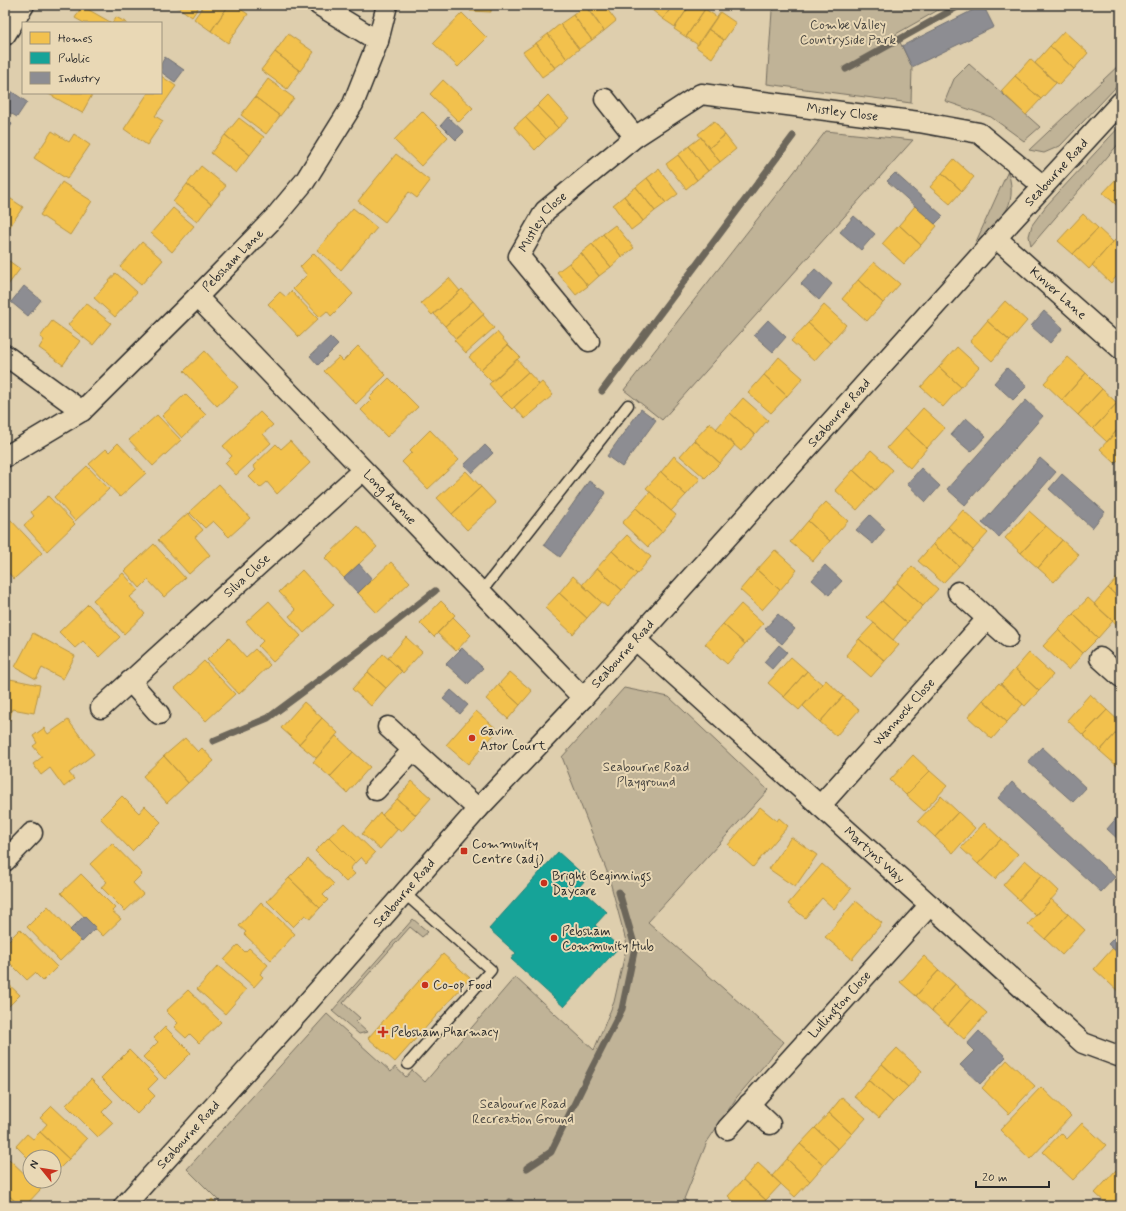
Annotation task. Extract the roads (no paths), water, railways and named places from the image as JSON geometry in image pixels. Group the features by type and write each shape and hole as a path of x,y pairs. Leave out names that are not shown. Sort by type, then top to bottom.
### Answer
{"street":[{"path":"5,35 24,5"},
{"path":"319,5 378,41"},
{"name":"Pebsham Lane","path":"5,457 82,411 275,217 305,181 353,104 378,41 387,5"},
{"name":"Mistley Close","path":"589,341 519,256 545,211 635,137 701,94 919,122 979,133 1044,186"},
{"path":"605,99 635,137"},
{"name":"Seabourne Road","path":"124,1206 404,894 478,809 636,640 996,238 1121,102"},
{"name":"Kinver Lane","path":"996,238 1121,349"},
{"name":"Long Avenue","path":"197,297 583,698"},
{"path":"5,355 82,411"},
{"name":"Silva Close","path":"101,708 363,470"},
{"path":"958,592 1008,637"},
{"name":"Wannock Close","path":"820,806 988,618"},
{"name":"Martyns Way","path":"636,640 1083,1044 1121,1057"},
{"path":"1100,658 1121,677"},
{"path":"130,681 159,714"},
{"path":"388,727 478,809"},
{"path":"376,790 413,750"},
{"path":"9,849 32,833"},
{"name":"Lullington Close","path":"727,1129 930,905"},
{"path":"749,1104 770,1124"}],"lane":[{"path":"480,592 628,405"},
{"path":"404,894 491,970 408,1064"}],"waterway":[{"path":"846,69 961,5"},
{"path":"602,391 793,136"},
{"path":"213,741 268,718 365,646 435,591"},
{"path":"527,1168 551,1152 622,1009 635,947 619,892"},
{"path":"507,1206 510,1202"}],"place":[{"name":"Gavin Astor Court","path":"472,738"},
{"name":"Community Centre (adj)","path":"464,851"},
{"name":"Bright Beginnings Daycare","path":"544,883"},
{"name":"Pebsham Community Hub","path":"554,938"},
{"name":"Co-op Food","path":"425,985"},
{"name":"Pebsham Pharmacy","path":"383,1032"}],"park label":[{"name":"Combe Valley Countryside Park","path":"848,32"},
{"name":"Seabourne Road Playground","path":"646,774"},
{"name":"Seabourne Road Recreation Ground","path":"523,1112"}]}
